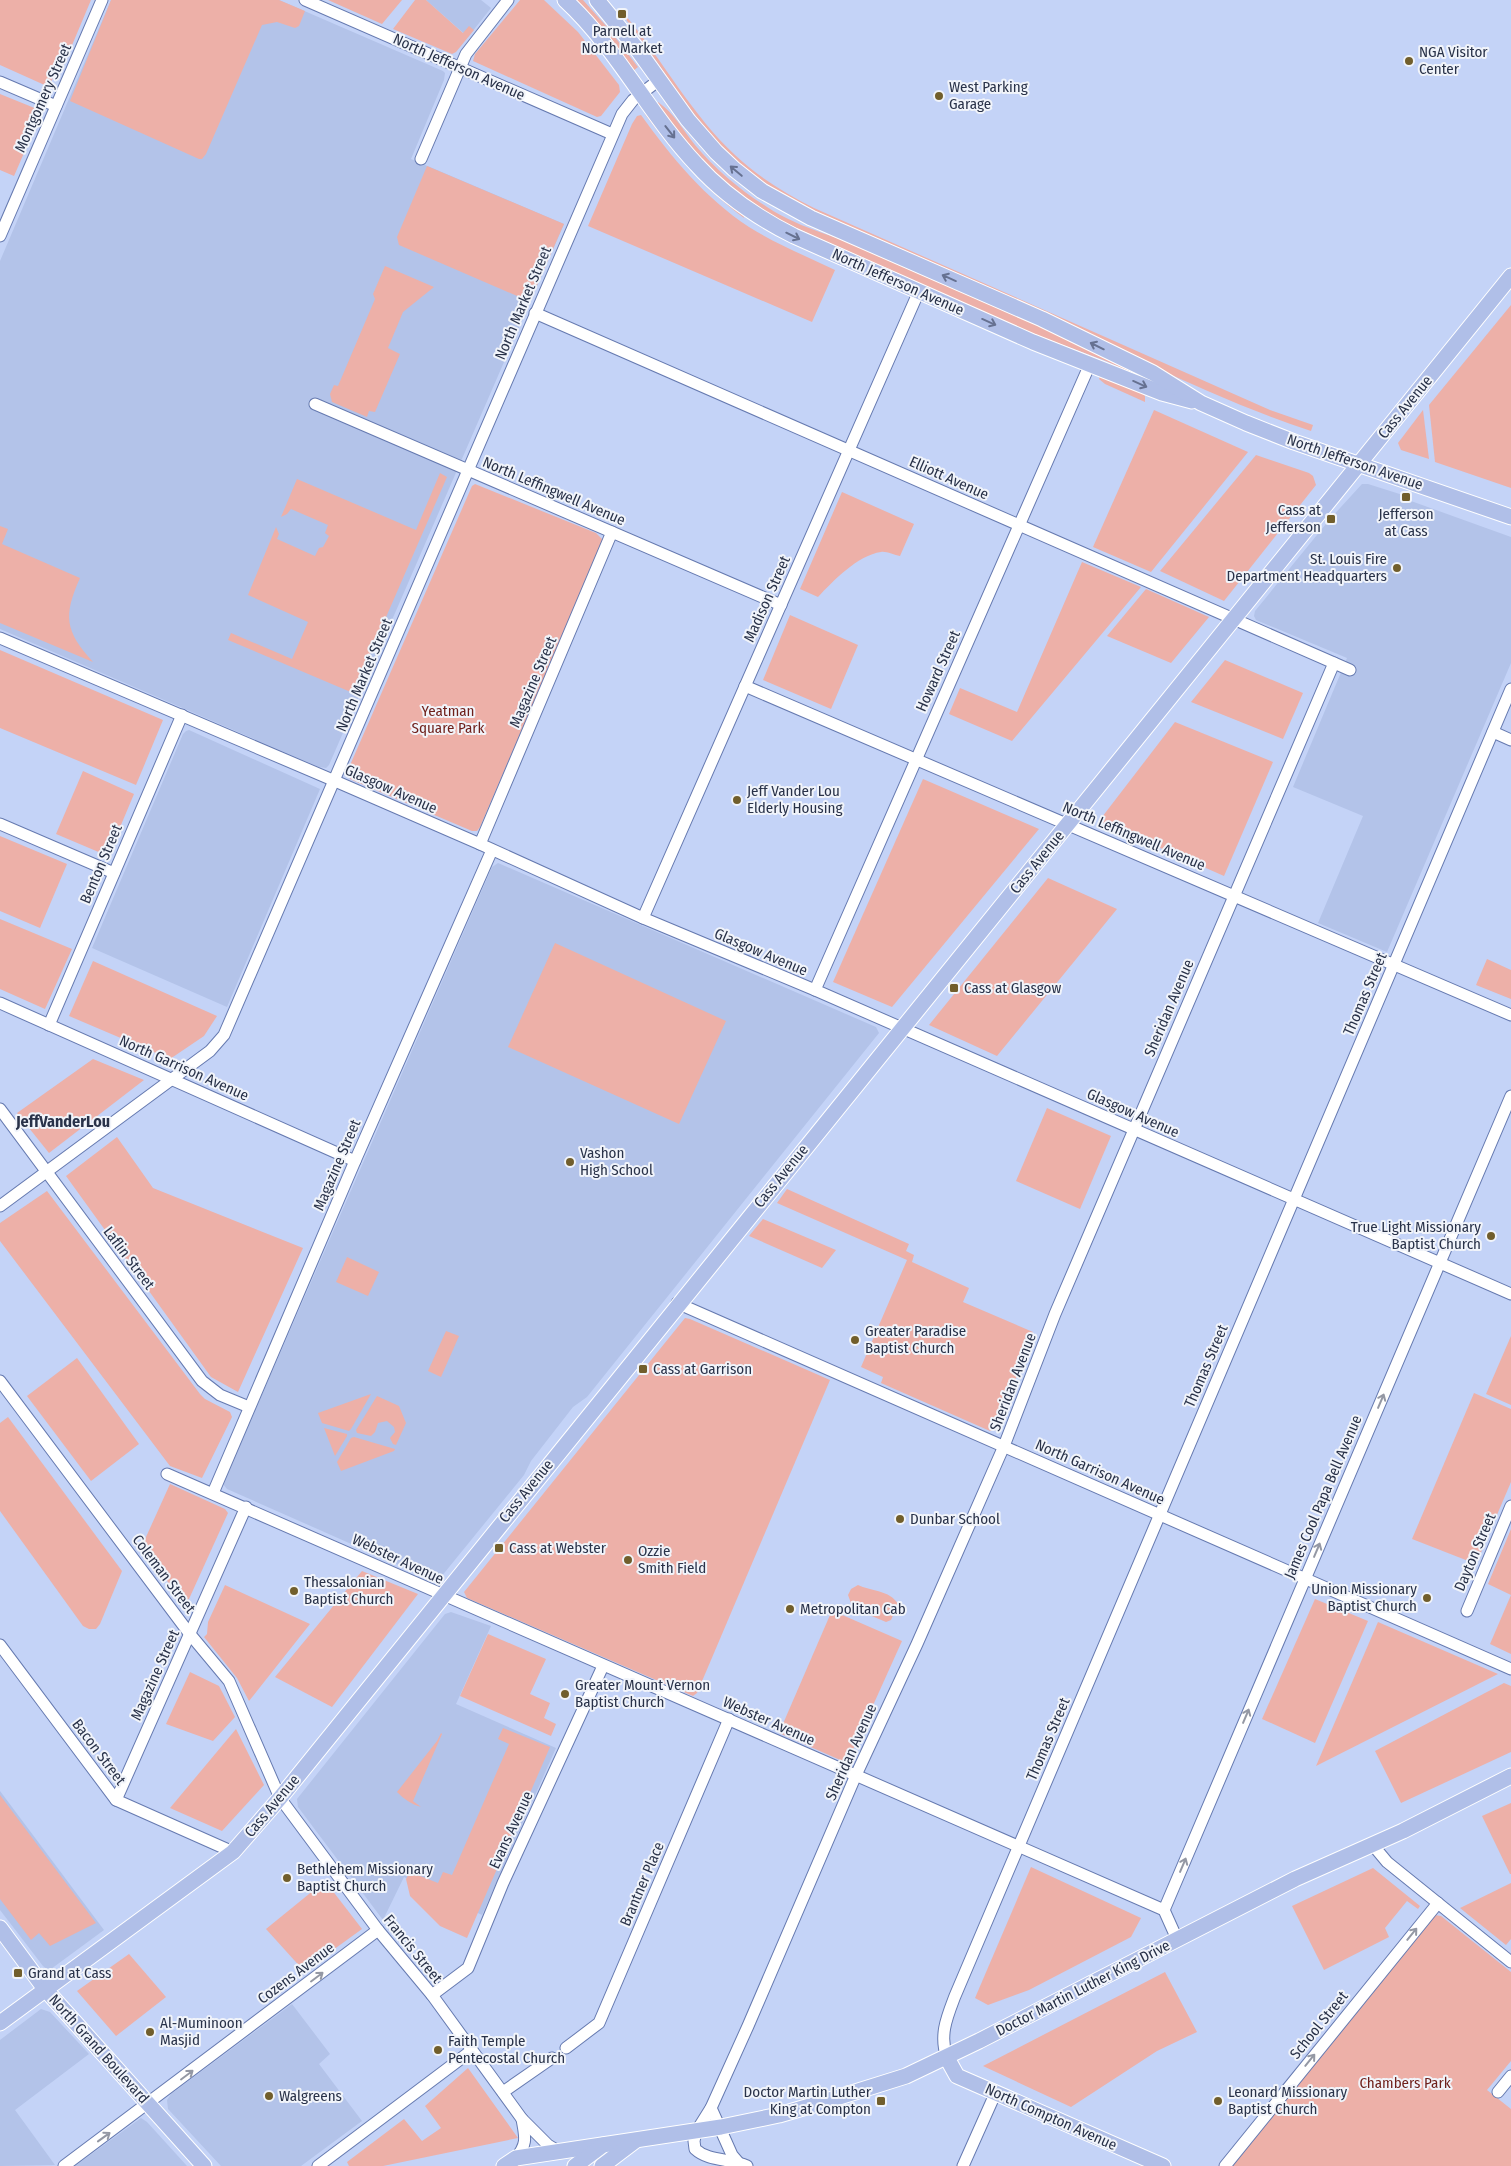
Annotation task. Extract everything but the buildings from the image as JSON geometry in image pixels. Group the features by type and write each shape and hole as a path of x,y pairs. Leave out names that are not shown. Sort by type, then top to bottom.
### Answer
{"main road":[{"name":"North Jefferson Avenue","path":"565,0 604,42 640,93 696,164 744,206 788,233 1033,342 1162,393 1201,403 1277,435 1511,517"},
{"name":"North Jefferson Avenue","path":"597,0 622,30 688,120 716,152 734,170 775,199 810,218 1042,319 1163,378 1201,403"},
{"name":"Cass Avenue","path":"0,2023 233,1852 280,1798 677,1303 1068,824 1511,276"},
{"name":"Doctor Martin Luther King Drive","path":"510,2162 558,2151 696,2132 779,2115 906,2076 947,2058 1295,1880 1511,1776"},
{"name":"North Grand Boulevard","path":"0,1928 45,1989 204,2166"},
{"name":"North Compton Avenue","path":"947,2058 957,2076 1163,2166"},
{"name":"Doctor Martin Luther King Drive","path":"602,2166 635,2141"},
{"path":"575,2166 604,2144"}],"street":[{"name":"Montgomery Street","path":"0,236 102,0"},
{"path":"421,159 468,50 508,0"},
{"name":"North Jefferson Avenue","path":"308,1 459,69 612,134"},
{"name":"North Market Street","path":"0,1206 210,1051 224,1035 612,134 626,108 640,93 659,80"},
{"path":"0,82 56,106"},
{"name":"Madison Street","path":"643,918 919,291"},
{"name":"Elliott Avenue","path":"535,313 1350,670"},
{"name":"Howard Street","path":"814,990 1090,364"},
{"name":"North Leffingwell Avenue","path":"315,404 781,605"},
{"name":"Magazine Street","path":"480,844 612,532"},
{"name":"Glasgow Avenue","path":"0,638 335,781 643,918 902,1028 1511,1294"},
{"name":"Sheridan Avenue","path":"696,2132 711,2108 856,1775 917,1644 1004,1446 1055,1314 1334,663"},
{"name":"North Leffingwell Avenue","path":"745,686 1511,1015"},
{"name":"Thomas Street","path":"947,2058 942,2041 948,2015 1018,1846 1511,690"},
{"name":"Benton Street","path":"49,1025 182,715"},
{"path":"1493,732 1511,740"},
{"path":"0,824 114,873"},
{"name":"Magazine Street","path":"213,1493 355,1161 492,850"},
{"name":"North Garrison Avenue","path":"0,1003 355,1161"},
{"name":"James Cool Papa Bell Avenue","path":"1164,1910 1511,1096"},
{"name":"Laflin Street","path":"0,1109 202,1381 220,1394 249,1407"},
{"name":"North Garrison Avenue","path":"677,1303 1511,1669"},
{"name":"Coleman Street","path":"0,1382 189,1633 229,1681 280,1798"},
{"name":"Webster Avenue","path":"167,1474 246,1507 442,1596 729,1719 1164,1910"},
{"name":"Dayton Street","path":"1467,1610 1511,1506"},
{"name":"Magazine Street","path":"116,1800 246,1507"},
{"name":"Bacon Street","path":"0,1645 116,1800 233,1852"},
{"name":"Evans Avenue","path":"432,1995 468,1968 503,1883 603,1666"},
{"name":"Brantner Place","path":"566,2048 599,2023 729,1719"},
{"name":"Francis Street","path":"280,1798 378,1930 432,1995 522,2119 548,2145 558,2151"},
{"path":"1372,1844 1387,1862 1511,1962"},
{"name":"School Street","path":"1225,2166 1438,1903"},
{"path":"1164,1910 1177,1939"},
{"name":"Cozens Avenue","path":"64,2166 378,1930"},
{"path":"318,2166 471,2051"},
{"path":"503,2092 552,2058"},
{"path":"1498,2092 1511,2076"},
{"path":"963,2166 996,2092"},
{"path":"711,2108 732,2155 742,2164"},
{"name":"Francis Street","path":"510,2162 524,2148 526,2142 522,2119"},
{"path":"696,2132 695,2149 699,2153 718,2160 742,2164"}],"shaded area":[{"path":"111,0 279,0 443,71 445,73 444,80 411,159 564,224 329,765 326,768 319,767 0,629 0,261"},
{"path":"426,0 481,0 491,8 468,37"},
{"path":"1362,484 1368,484 1406,496 1411,501 1511,537 1511,663 1387,952 1318,923 1363,816 1293,787 1347,658 1256,620 1254,616 1255,611 1330,519"},
{"path":"189,730 320,789 227,1007 92,948 183,734"},
{"name":"Vashon High School","path":"498,863 876,1027 879,1033 587,1397 573,1407 531,1461 524,1475 441,1577 435,1581 227,1489 223,1484 492,867"},
{"path":"451,1612 491,1626 456,1704 556,1748 482,1915 404,1877 383,1920 298,1807 297,1799 445,1614"},
{"path":"0,1791 104,1930 48,1970 0,1910"},
{"path":"292,2004 330,2054 319,2064 362,2121 301,2166 221,2166 168,2109 167,2100 171,2094"},
{"path":"41,2009 50,2012 89,2054 15,2110 55,2165 0,2166 0,2040"},
{"path":"141,2118 147,2122 187,2166 75,2166"}],"green space":[{"path":"0,0 91,0 62,69 57,68 49,87 0,65"},
{"path":"111,0 279,0 305,11 299,26 295,28 277,22 262,25 206,154 202,159 199,159 70,101"},
{"path":"328,0 402,0 382,24"},
{"path":"415,0 426,0 463,33 469,26 474,30 456,52 452,54 393,29"},
{"path":"520,0 544,0 578,32 619,85 620,92 601,116 597,117 473,61 475,54"},
{"path":"574,0 583,0 608,28 638,67 633,71"},
{"path":"626,16 691,105 719,139 753,170 782,190 814,208 1270,410 1313,425 1311,431 1224,398 1138,360 969,279 825,215 765,183 738,162 692,111 624,17"},
{"path":"0,94 37,109 41,114 14,176 0,170"},
{"path":"658,102 674,116 695,145 719,171 747,194 780,215 808,228 882,255 949,285 1151,378 1150,381 1106,361 1028,332 772,217 735,192 694,153 657,104"},
{"path":"644,113 743,213 744,218 702,182 667,143"},
{"path":"641,115 690,176 733,216 770,239 835,270 812,322 588,226 632,124 637,116"},
{"path":"427,166 564,224 531,299 524,299 399,245 397,237"},
{"path":"385,266 434,287 403,312 388,348 400,354 375,412 369,411 367,417 332,402 330,394 334,385 338,386 375,299 373,294"},
{"path":"1511,305 1511,488 1435,462 1429,405"},
{"path":"1100,376 1142,393 1145,396 1145,402 1105,384 1099,379"},
{"path":"1154,410 1248,452 1151,572 1093,547"},
{"path":"1423,410 1429,459 1401,450 1398,443"},
{"path":"1256,455 1309,473 1313,476 1316,485 1224,601 1160,571"},
{"path":"440,473 447,477 353,693 228,640 231,633 292,659 308,622 248,595 276,527 279,534 277,539 315,556 329,536 325,533 328,525 291,509 281,517 297,479 416,530"},
{"name":"Yeatman Square Park","path":"475,484 596,533 602,539 602,544 480,827 477,831 472,831 352,780 348,777 347,772 472,486"},
{"path":"842,492 914,524 900,556 883,552 864,558 846,570 818,597 800,589"},
{"path":"0,526 8,529 2,544 80,578 71,603 70,623 77,641 93,662 0,623"},
{"path":"1082,562 1141,587 1012,741 949,714 960,688 1017,712"},
{"path":"1146,589 1209,617 1171,663 1107,636"},
{"path":"790,615 858,645 831,709 763,680"},
{"path":"0,650 163,720 136,785 0,728"},
{"path":"1225,660 1303,693 1283,739 1191,702"},
{"path":"1175,722 1273,762 1224,876 1099,821"},
{"path":"83,771 134,794 108,856 56,834"},
{"path":"923,779 1039,829 892,1007 833,982"},
{"path":"0,836 67,864 40,928 0,911"},
{"path":"1048,878 1117,909 997,1056 929,1025"},
{"path":"0,919 72,949 45,1009 0,989"},
{"path":"555,943 726,1021 679,1124 508,1047"},
{"path":"1487,959 1511,970 1511,999 1476,985"},
{"path":"93,961 217,1016 204,1036 170,1059 69,1016"},
{"path":"93,1059 144,1080 49,1153 17,1113"},
{"path":"1047,1108 1111,1136 1080,1209 1016,1181"},
{"path":"117,1137 153,1188 303,1248 238,1392 211,1377 66,1176"},
{"path":"787,1189 909,1244 906,1251 914,1255 912,1262 969,1288 963,1302 1033,1332 997,1430 990,1431 881,1383 883,1377 861,1367 907,1260 777,1203"},
{"path":"47,1191 200,1394 205,1399 230,1412 232,1417 202,1478 170,1466 0,1241 0,1223"},
{"path":"763,1219 836,1250 822,1268 749,1236"},
{"path":"347,1257 379,1272 368,1296 336,1282"},
{"path":"685,1318 830,1380 697,1693 693,1696 467,1598 464,1592"},
{"path":"446,1331 459,1336 441,1377 428,1371"},
{"path":"1511,1336 1511,1405 1486,1394"},
{"path":"77,1358 139,1444 91,1481 27,1396"},
{"path":"1474,1393 1511,1409 1511,1482 1476,1564 1412,1539"},
{"path":"371,1394 349,1431 322,1423 318,1413"},
{"path":"377,1396 399,1406 406,1423 396,1445 393,1444 390,1438 395,1432 394,1427 387,1421 378,1423 375,1432 371,1436 357,1433 356,1430"},
{"path":"8,1417 122,1571 100,1624 96,1629 89,1629 83,1626 0,1511 0,1423"},
{"path":"324,1428 347,1434 335,1456"},
{"path":"354,1437 395,1449 341,1471 337,1462 351,1438"},
{"path":"170,1484 225,1509 228,1513 189,1599 183,1601 141,1548"},
{"path":"1511,1529 1511,1595 1488,1584"},
{"path":"362,1571 418,1594 332,1707 275,1677"},
{"path":"225,1585 310,1624 249,1701 237,1678 204,1637 207,1634 208,1622"},
{"path":"858,1585 885,1593 894,1599 898,1604 891,1620 886,1622 867,1614 851,1603 848,1595 851,1589"},
{"path":"1511,1595 1511,1654 1490,1644"},
{"path":"1315,1599 1368,1621 1315,1743 1262,1719"},
{"path":"840,1614 902,1641 847,1763 779,1733 830,1615"},
{"path":"1378,1622 1498,1674 1316,1766"},
{"path":"488,1634 546,1659 530,1694 550,1703 544,1718 556,1724 551,1736 460,1696"},
{"path":"190,1672 219,1686 235,1717 213,1741 166,1724"},
{"path":"1504,1683 1511,1686 1511,1752 1401,1803 1375,1751"},
{"path":"503,1728 550,1747 467,1938 440,1926 410,1896 406,1879 410,1872 438,1883 443,1872 452,1875 509,1744 498,1739"},
{"path":"236,1729 264,1785 222,1831 170,1808"},
{"path":"441,1733 413,1801 421,1807 408,1801 397,1792 437,1741"},
{"path":"0,1795 96,1923 50,1946 39,1933 31,1940 0,1899"},
{"path":"1511,1803 1511,1874 1510,1874 1482,1816"},
{"path":"1031,1867 1141,1918 1131,1937 1029,1990 988,2005 975,1998"},
{"path":"1373,1868 1420,1906 1418,1909 1407,1901 1385,1928 1389,1937 1324,1970 1292,1906"},
{"path":"325,1881 362,1929 304,1971 266,1929"},
{"path":"1511,1883 1511,1939 1506,1945 1460,1908"},
{"name":"Chambers Park","path":"1435,1915 1441,1916 1511,1972 1511,2061 1487,2090 1511,2109 1511,2166 1232,2166"},
{"path":"129,1954 166,1997 116,2036 77,1991"},
{"path":"1165,1972 1197,2032 1157,2051 1071,2107 983,2066"},
{"path":"468,2068 518,2138 383,2166 349,2166 347,2162 404,2119 422,2141 441,2128 425,2106"}],"place":[{"name":"Parnell at North Market","path":"622,14"},
{"name":"NGA Visitor Center","path":"1409,61"},
{"name":"West Parking Garage","path":"939,96"},
{"name":"Jefferson at Cass","path":"1406,497"},
{"name":"Cass at Jefferson","path":"1331,519"},
{"name":"St. Louis Fire Department Headquarters","path":"1397,568"},
{"name":"Jeff Vander Lou Elderly Housing","path":"737,800"},
{"name":"Cass at Glasgow","path":"954,988"},
{"name":"Vashon High School","path":"570,1162"},
{"name":"True Light Missionary Baptist Church","path":"1491,1236"},
{"name":"Greater Paradise Baptist Church","path":"855,1340"},
{"name":"Cass at Garrison","path":"643,1369"},
{"name":"Dunbar School","path":"900,1519"},
{"name":"Cass at Webster","path":"499,1548"},
{"name":"Ozzie Smith Field","path":"628,1560"},
{"name":"Thessalonian Baptist Church","path":"294,1591"},
{"name":"Union Missionary Baptist Church","path":"1427,1598"},
{"name":"Metropolitan Cab","path":"790,1609"},
{"name":"Greater Mount Vernon Baptist Church","path":"565,1694"},
{"name":"Bethlehem Missionary Baptist Church","path":"287,1878"},
{"name":"Grand at Cass","path":"18,1973"},
{"name":"Al-Muminoon Masjid","path":"150,2032"},
{"name":"Faith Temple Pentecostal Church","path":"438,2050"},
{"name":"Walgreens","path":"269,2096"},
{"name":"Doctor Martin Luther King at Compton","path":"881,2101"},
{"name":"Leonard Missionary Baptist Church","path":"1218,2101"}],"district":[{"name":"JeffVanderLou","path":"63,1121"}]}
